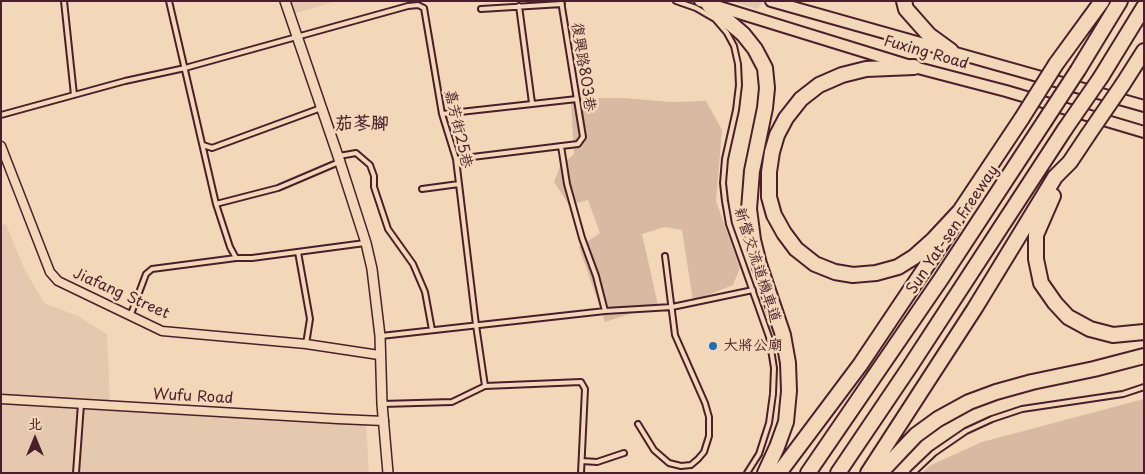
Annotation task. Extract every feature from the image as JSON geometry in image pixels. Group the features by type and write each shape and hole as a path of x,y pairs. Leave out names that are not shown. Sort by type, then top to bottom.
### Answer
{"highway":[{"path":"904,1 906,8 929,35 951,51"},
{"path":"1075,37 1091,1"},
{"path":"780,473 860,365 950,231 960,212 1056,64 1102,1"},
{"name":"Sun Yat-sen Freeway","path":"808,473 942,279 1078,70 1120,1"},
{"path":"705,3 743,34 755,49 765,68 767,88 765,108 752,172 749,209 752,240 783,335 788,363 789,391 786,422 765,473"},
{"path":"838,473 915,360 1065,129 1101,77 1144,7"},
{"path":"1144,51 1070,162 1045,212 1036,235 1036,259 1041,282 1055,303 1068,317 1090,329 1113,335 1144,332"},
{"path":"914,67 866,69 842,75 819,85 801,99 786,118 777,135 772,152 769,172 769,197 774,215 796,249 815,264 835,272 853,275 876,273 898,267 927,246 960,212"},
{"path":"868,473 975,308 1055,177 1070,162"},
{"path":"880,473 916,435 938,419 969,402 1023,384 1144,356"}],"main road":[{"name":"Fuxing Road","path":"771,1 1144,106"},
{"name":"Fuxing Road","path":"705,3 914,67 1006,91 1144,132"}],"street":[{"path":"285,1 339,159 366,243 372,268 380,336 379,355 388,473"},
{"name":"Jiafang Street","path":"1,146 50,272 58,281 162,330 306,344 379,355"},
{"name":"Wufu Road","path":"1,399 384,421"}],"lane":[{"path":"64,1 74,95"},
{"path":"169,1 216,204 230,247 236,258"},
{"name":"新營交流道機車道","path":"676,1 696,8 715,19 734,46 739,85 723,183 729,224 769,337 774,368 769,423 760,454 747,473"},
{"path":"481,8 562,2"},
{"name":"復興路803巷","path":"561,146 578,144 583,137 562,2"},
{"name":"嘉芳街25巷","path":"298,37 418,5 424,8 442,114 456,159 476,325 486,386"},
{"path":"519,6 532,103"},
{"path":"1,116 74,95 185,68 298,37"},
{"path":"442,114 577,99"},
{"path":"203,145 212,148 322,108"},
{"path":"456,159 561,146 567,184 605,311"},
{"path":"216,204 278,188 356,153 370,164 374,176 374,187 388,229 413,264 425,292 432,330"},
{"path":"422,189 459,184"},
{"path":"131,314 146,274 152,269 366,243"},
{"path":"298,252 310,319 306,344"},
{"path":"638,424 654,450 669,463 681,466 691,465 704,452 709,436 709,417 676,335 665,256"},
{"path":"380,336 605,311 672,307 753,290"},
{"path":"382,404 452,402 486,386 581,382 585,389 581,473"},
{"path":"913,473 934,453 966,430 992,419 1022,410 1123,394 1144,388"},
{"path":"76,473 81,404"},
{"path":"582,461 597,462 624,452"}],"shaded area":[{"path":"290,1 337,1 293,14"},
{"path":"731,1 764,1 757,9"},
{"path":"584,98 624,98 671,102 706,101 722,130 716,201 740,268 733,285 693,301 682,230 665,227 642,234 658,305 605,322 579,247 600,233 588,200 569,205 554,182 560,166 574,154 571,101"},
{"path":"6,224 24,268 44,303 78,316 107,334 110,404 366,423 369,473 1,473 1,225"},
{"path":"1144,399 1144,473 922,473 929,466 982,442"}],"place":[{"name":"大將公廟","path":"713,346"}],"district":[{"name":"茄苳腳","path":"362,124"}]}
